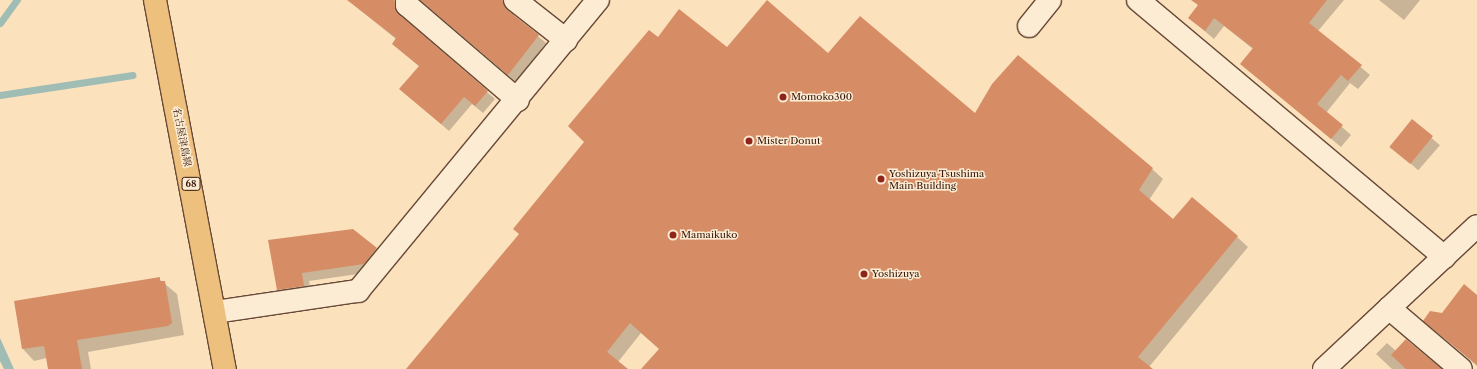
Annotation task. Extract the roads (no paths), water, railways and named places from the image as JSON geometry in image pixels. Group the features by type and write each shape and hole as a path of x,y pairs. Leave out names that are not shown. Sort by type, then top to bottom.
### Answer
{"main road":[{"name":"名古屋津島線","path":"156,0 226,369"}],"street":[{"path":"407,0 407,5 518,100"},
{"path":"515,0 566,40"},
{"path":"215,312 358,291 518,100 598,0"},
{"path":"1029,26 1050,0"},
{"path":"1138,0 1444,257"},
{"path":"1324,369 1477,226"},
{"path":"1389,308 1461,369"}],"water":[{"path":"0,338 14,369 4,369 0,361"}],"waterway":[{"path":"0,23 17,0"},
{"path":"0,95 133,75"}],"place":[{"name":"Momoko300","path":"783,97"},
{"name":"Mister Donut","path":"749,141"},
{"name":"Yoshizuya Tsushima Main Building","path":"881,179"},
{"name":"Mamaikuko","path":"673,235"},
{"name":"Yoshizuya","path":"864,274"}]}
